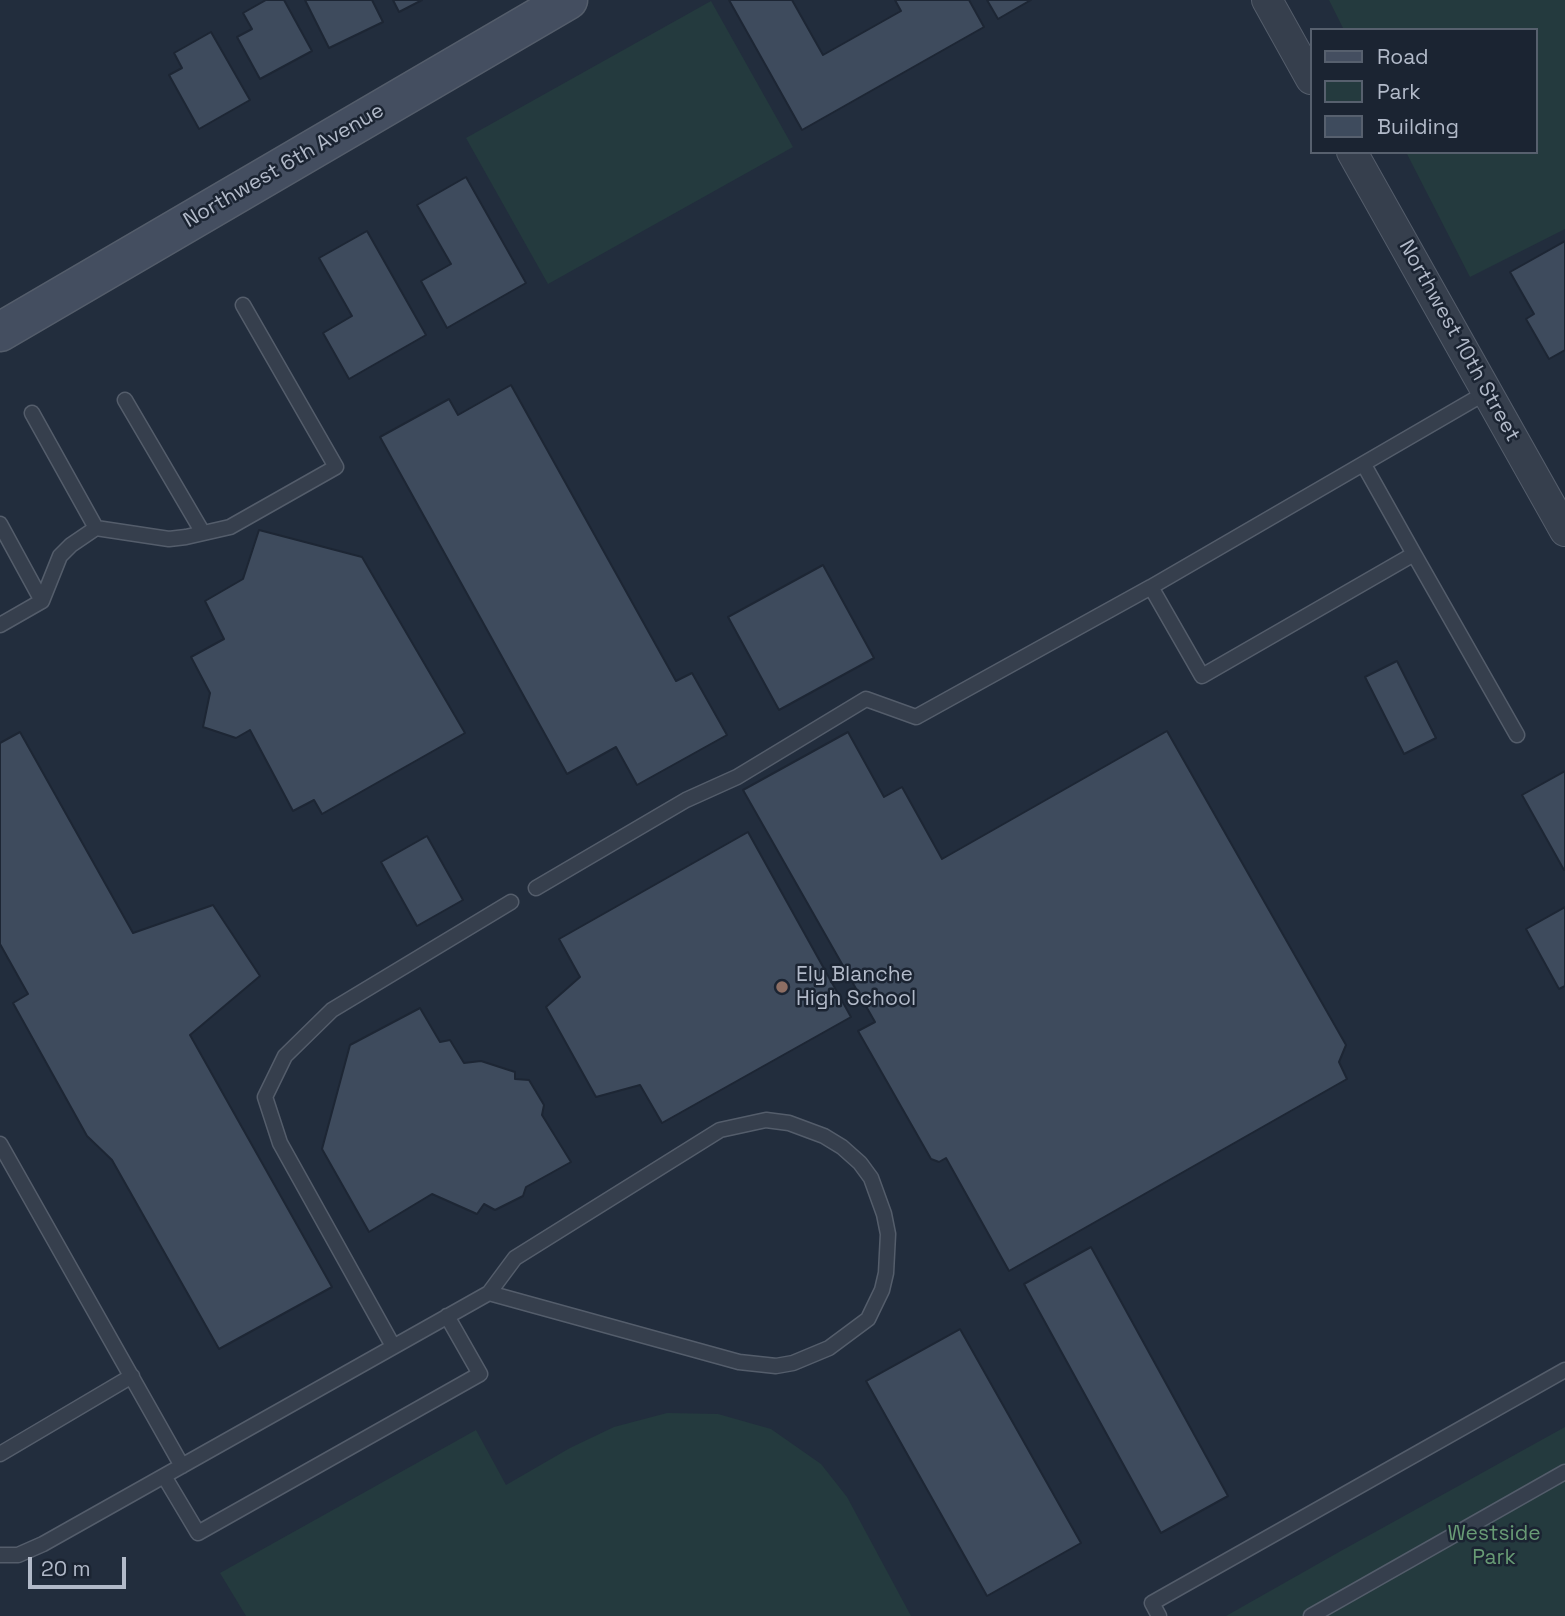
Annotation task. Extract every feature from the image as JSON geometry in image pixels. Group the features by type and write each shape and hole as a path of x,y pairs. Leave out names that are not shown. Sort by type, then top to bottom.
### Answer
{"street":[{"name":"Northwest 6th Avenue","path":"0,332 568,0"},
{"path":"1267,0 1310,77"},
{"name":"Northwest 10th Street","path":"1353,154 1565,531"}],"lane":[{"path":"0,625 42,601 60,556 96,528 152,538 186,537 230,527 336,467 243,305"},
{"path":"536,888 687,800 737,777 866,699 916,717 1151,587 1487,392"},
{"path":"125,400 203,533"},
{"path":"32,413 96,528"},
{"path":"1364,465 1517,735"},
{"path":"0,524 42,601"},
{"path":"1151,587 1202,677 1414,554"},
{"path":"393,1346 280,1143 265,1097 285,1056 332,1010 511,902"},
{"path":"0,1555 18,1555 43,1544 489,1293 515,1258 720,1130 766,1120 789,1123 824,1136 842,1147 860,1163 871,1178 888,1234 886,1273 882,1290 868,1318 828,1348 793,1363 776,1366 738,1362 489,1293"},
{"path":"0,1144 182,1466"},
{"path":"164,1476 198,1533 480,1374 447,1316"},
{"path":"1159,1616 1152,1603 1565,1370"},
{"path":"0,1454 132,1376"},
{"path":"1311,1616 1565,1472"}],"green space":[{"path":"1329,0 1565,0 1565,229 1470,277 1407,154 1537,154 1537,28 1343,28"},
{"path":"711,1 793,147 548,284 466,138"},
{"path":"667,1413 718,1414 771,1429 821,1464 847,1497 911,1616 246,1616 220,1573 476,1430 506,1485 570,1448 614,1427"},
{"name":"Westside Park","path":"1565,1427 1565,1616 1226,1616 1339,1552"}],"building":[{"path":"266,0 284,0 312,51 260,79 237,37 252,29 243,13"},
{"path":"305,0 372,0 383,22 329,48"},
{"path":"393,0 422,0 399,12"},
{"path":"729,0 792,0 823,55 901,11 895,0 969,0 984,27 802,130"},
{"path":"987,0 1031,0 998,19"},
{"path":"211,32 250,100 199,129 169,75 182,68 174,53"},
{"path":"466,177 526,283 447,328 421,281 451,264 417,205"},
{"path":"367,231 426,335 349,379 323,333 352,316 319,258"},
{"path":"1565,241 1565,350 1549,359 1526,319 1534,314 1510,272"},
{"path":"511,385 676,681 692,673 727,735 637,785 616,747 567,774 380,437 449,399 458,415"},
{"path":"259,530 362,557 465,733 322,814 314,800 293,811 250,730 236,738 203,727 210,693 191,657 224,639 205,601 243,579"},
{"path":"823,565 874,658 779,710 728,617"},
{"path":"1397,661 1436,738 1404,754 1365,677"},
{"path":"1167,731 1346,1045 1339,1062 1347,1079 1009,1271 946,1158 939,1162 931,1159 858,1031 875,1022 743,790 848,732 884,797 902,787 942,859"},
{"path":"20,732 133,933 213,905 260,976 190,1035 332,1287 219,1349 112,1160 87,1136 13,1003 28,994 0,944 0,743"},
{"path":"1565,771 1565,870 1564,870 1522,795"},
{"path":"748,832 851,1017 662,1123 640,1085 596,1097 546,1007 580,977 559,939"},
{"path":"427,836 463,900 417,926 381,862"},
{"path":"1565,907 1565,986 1559,989 1526,929"},
{"path":"420,1008 440,1042 450,1040 464,1063 481,1061 515,1072 515,1079 529,1080 544,1105 542,1115 571,1162 526,1187 523,1196 495,1210 484,1204 477,1214 432,1194 369,1232 322,1149 350,1045"},
{"path":"1091,1247 1228,1496 1161,1533 1024,1284"},
{"path":"960,1329 1081,1543 987,1596 866,1381"}],"place":[{"name":"Ely Blanche High School","path":"782,987"}]}
